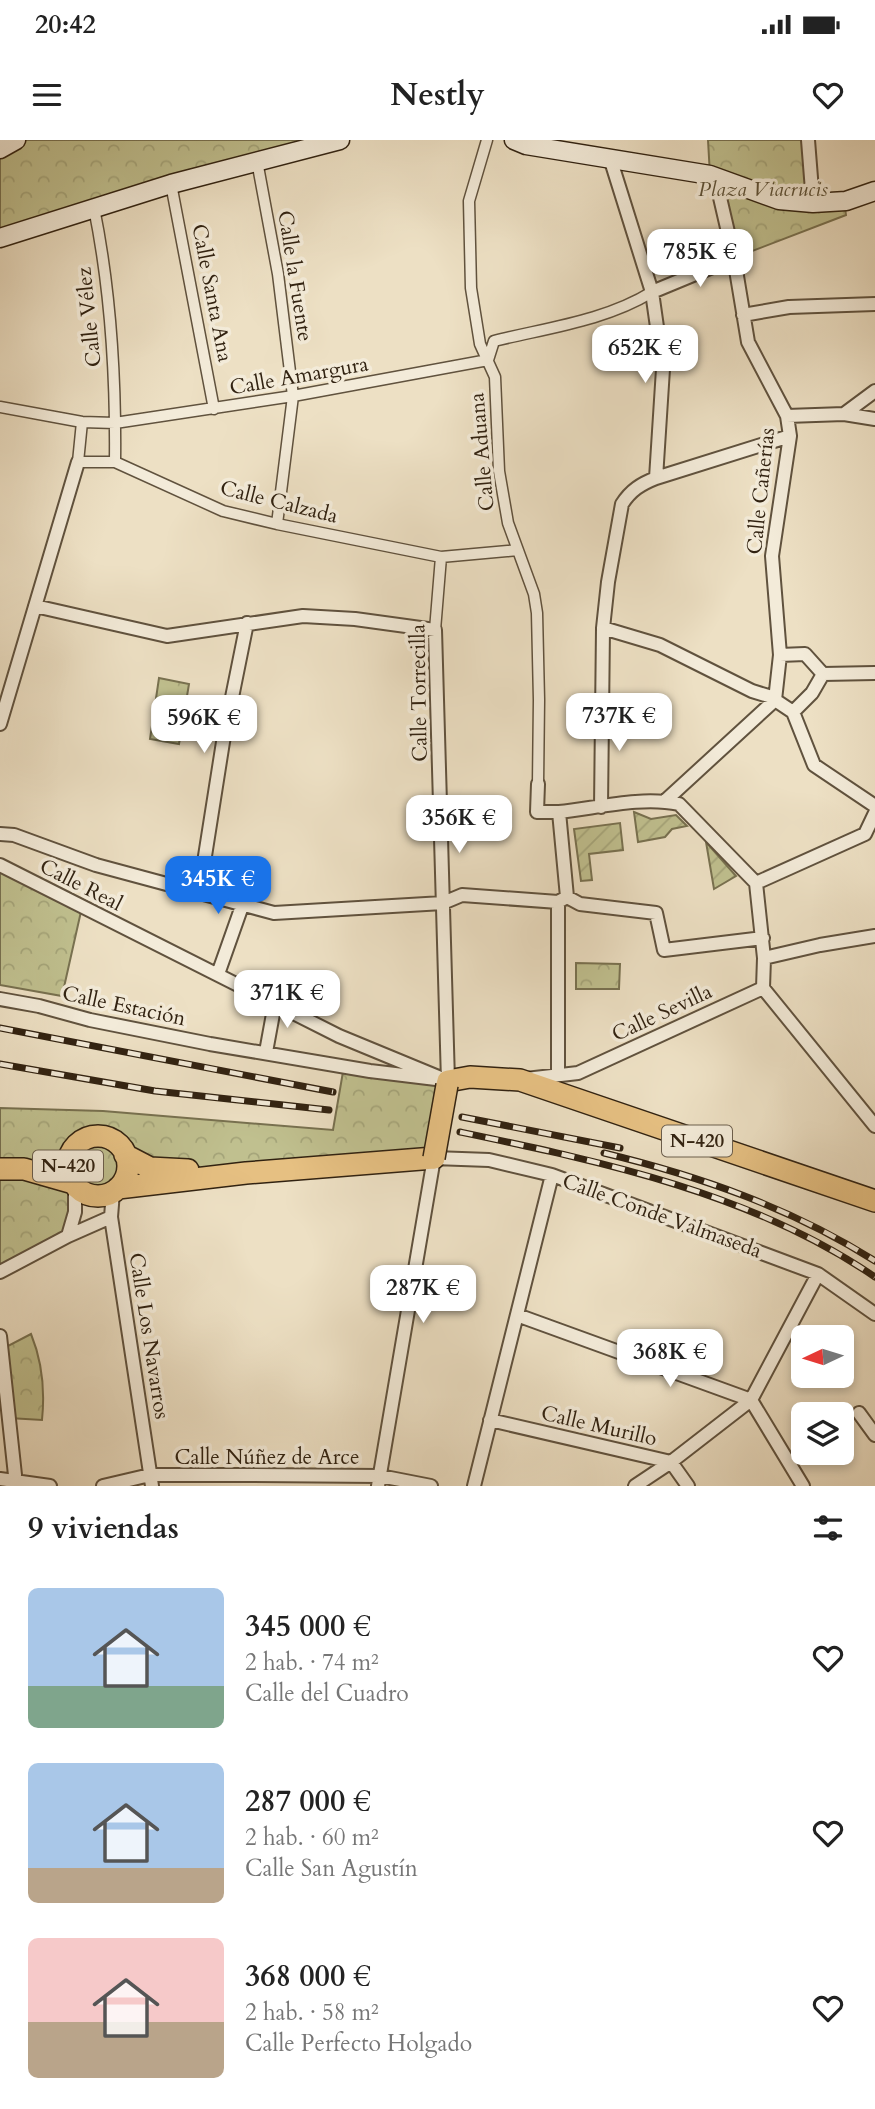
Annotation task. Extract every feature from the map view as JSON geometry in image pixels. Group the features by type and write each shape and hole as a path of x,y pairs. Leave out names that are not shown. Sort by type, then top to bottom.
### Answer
{"highway":[{"name":"N-420","path":"448,1083 470,1077 520,1080 875,1201"},
{"path":"434,1157 448,1083"},
{"name":"N-420","path":"24,1169 90,1138 107,1138 121,1147 128,1167 125,1178 116,1190"},
{"name":"N-420","path":"74,1184 68,1164 76,1146"},
{"name":"N-420","path":"125,1155 150,1168 246,1172"},
{"name":"N-420","path":"0,1170 24,1169 74,1184 84,1193 93,1196 116,1190 246,1172 434,1157"}],"main road":[{"path":"0,149 16,140"},
{"path":"0,238 171,184 340,140"},
{"path":"514,140 526,145 611,161 715,176 779,201 813,204 846,201 875,191"}],"street":[{"name":"Calle Aduana","path":"487,140 469,201 471,288 480,344 495,377 499,471 508,523 534,594 539,665 538,784"},
{"path":"808,140 813,204"},
{"name":"Calle la Fuente","path":"257,161 278,274 293,396 277,524"},
{"path":"611,161 652,292 663,369 656,478"},
{"path":"488,360 494,341 596,316 636,302 652,292 734,258 715,176"},
{"name":"Calle Santa Ana","path":"171,184 214,409"},
{"name":"Calle Vélez","path":"94,208 112,328 115,462"},
{"name":"Calle Cañerías","path":"734,258 748,342 787,416 790,436 772,556 780,655 775,699"},
{"path":"743,315 789,307 875,304"},
{"name":"Calle Amargura","path":"0,407 82,422 115,423 293,396 488,360"},
{"path":"844,414 875,391"},
{"path":"787,416 844,414 875,419"},
{"path":"0,724 78,462 82,422"},
{"path":"601,807 603,628 622,504 641,484 790,436"},
{"path":"78,462 115,462"},
{"name":"Calle Calzada","path":"115,462 223,511 277,524 441,557 518,550"},
{"name":"Calle Torrecilla","path":"441,557 435,630 448,1083"},
{"path":"35,606 167,636 303,616 355,619 435,630"},
{"path":"199,894 223,742 247,623"},
{"path":"603,628 660,645 752,691 775,699 793,712 814,765 875,806"},
{"path":"780,655 805,654 823,674 875,673"},
{"path":"793,712 812,693 823,674"},
{"path":"666,801 775,699"},
{"path":"538,784 537,812 666,801 679,804 702,826 756,883 764,958 757,991 875,1126"},
{"path":"520,1080 558,1074 562,900 559,812"},
{"path":"756,883 864,834 875,813"},
{"path":"0,834 14,835 96,866 274,913 443,902 462,895 562,900 656,913 664,950 763,939"},
{"name":"Calle Real","path":"0,865 339,1036 448,1083"},
{"path":"218,974 242,906"},
{"path":"764,958 875,936"},
{"name":"Calle Sevilla","path":"558,1074 578,1073 757,991"},
{"name":"Calle Estación","path":"0,999 210,1044 448,1083"},
{"path":"266,1052 275,1003"},
{"path":"370,1071 375,1062 375,1050"},
{"path":"575,1099 570,1083 578,1073"},
{"path":"379,1481 434,1157"},
{"name":"Calle Conde Valmaseda","path":"434,1157 489,1160 552,1175 818,1274 875,1314"},
{"path":"474,1486 552,1175"},
{"path":"68,1236 75,1212 74,1184"},
{"name":"Calle Los Navarros","path":"116,1190 111,1217 151,1481"},
{"path":"0,1272 111,1217"},
{"path":"635,1486 671,1462 751,1400 818,1274"},
{"path":"516,1315 751,1400 803,1486"},
{"path":"0,1336 15,1475 9,1482"},
{"path":"859,1413 875,1434"},
{"name":"Calle Murillo","path":"490,1420 671,1462 688,1486"},
{"name":"Calle Núñez de Arce","path":"103,1486 151,1481 379,1481 431,1486"},
{"path":"9,1482 50,1486"}],"green space":[{"path":"16,140 340,140 0,238 0,149"},
{"name":"Plaza Viacrucis","path":"708,140 808,140 813,203 844,201 846,215 734,258 710,175"},
{"path":"159,678 189,684 179,744 150,739"},
{"path":"634,812 651,819 676,815 687,826 672,829 665,837 638,842"},
{"path":"620,823 623,850 589,854 592,880 581,881 574,829"},
{"path":"706,842 736,876 714,889"},
{"path":"0,865 82,907 62,996 0,985"},
{"path":"576,963 620,964 619,989 576,989"},
{"path":"344,1066 448,1081 434,1158 246,1173 128,1167 121,1186 109,1194 94,1194 76,1187 68,1236 0,1272 0,1108 103,1111 333,1130"},
{"path":"31,1334 42,1376 42,1420 9,1418 2,1349"}],"railway":[{"path":"0,1028 333,1092"},
{"path":"0,1064 155,1091 329,1110"},
{"path":"462,1117 620,1148"},
{"path":"460,1132 622,1169 727,1202 828,1248 875,1277"},
{"path":"604,1153 675,1172 744,1196 811,1225 875,1261"}]}
